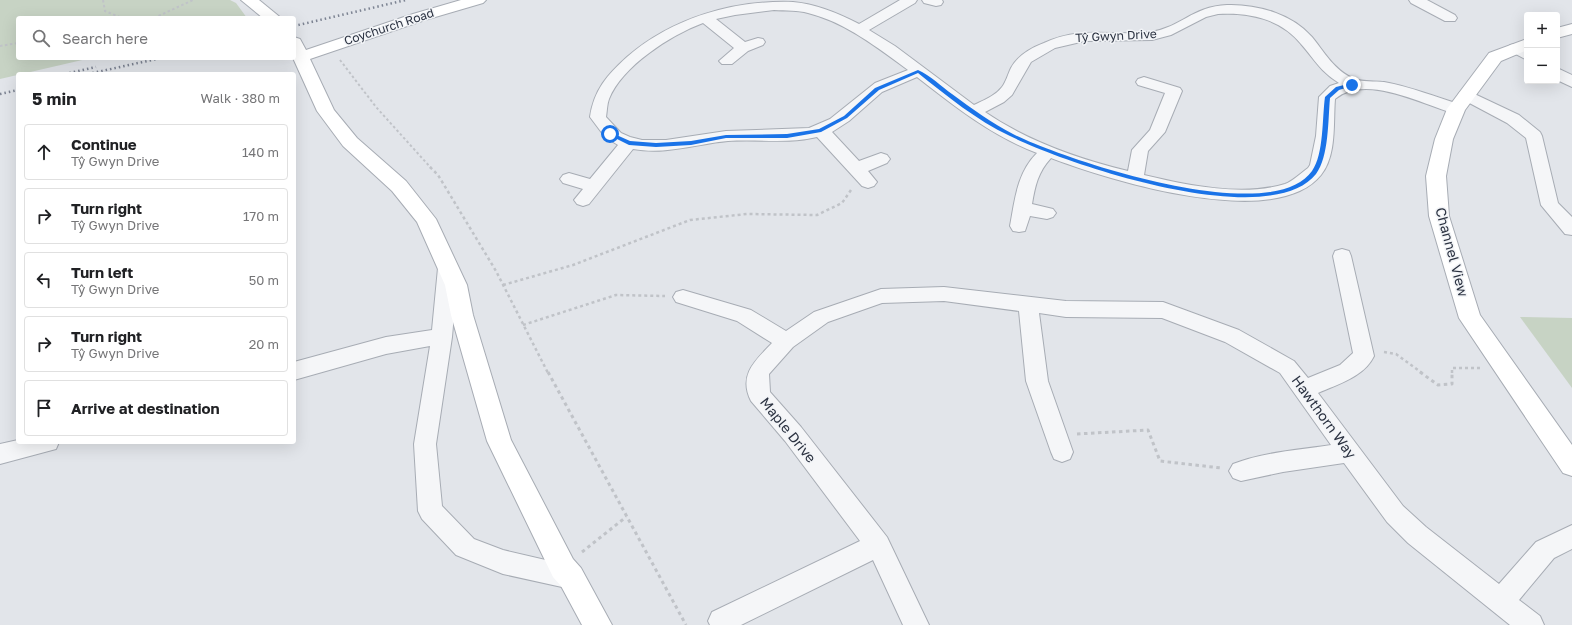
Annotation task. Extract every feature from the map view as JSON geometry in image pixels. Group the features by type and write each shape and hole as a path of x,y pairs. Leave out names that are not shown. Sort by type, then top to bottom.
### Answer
{"street":[{"path":"249,0 269,16"},
{"name":"Coychurch Road","path":"298,49 332,47 419,17 478,0"},
{"path":"859,30 910,0"},
{"path":"1416,0 1450,18"},
{"path":"918,71 877,89 845,117 821,131 787,136 726,136 691,143 656,145 629,143 610,134 598,117 601,98 616,77 648,47 670,33 705,18 738,8 788,5 810,9 859,30 890,50 973,112 1012,135 1079,163 1181,190 1242,195 1279,193 1300,184 1313,173 1321,160 1327,97 1338,88 1352,85 1375,85 1417,96 1461,102 1513,119 1534,136 1550,205 1572,229"},
{"name":"Tŷ Gwyn Drive","path":"973,112 1001,97 1010,87 1017,69 1026,59 1053,44 1070,38 1094,36 1150,36 1170,32 1203,14 1219,10 1237,10 1274,17 1291,27 1307,41 1321,61 1334,73 1352,85"},
{"path":"705,18 743,48"},
{"path":"1560,32 1572,29"},
{"path":"727,61 743,48 758,42"},
{"path":"298,49 326,111 350,142 399,186 426,219 456,285 462,316 499,440 567,572 598,625"},
{"name":"Channel View","path":"1523,49 1495,57 1461,102 1444,139 1436,176 1439,216 1470,318 1572,466"},
{"path":"1560,75 1572,82"},
{"path":"1135,178 1140,150 1156,132 1174,91 1144,82"},
{"path":"821,131 862,175 881,160"},
{"path":"583,200 629,143"},
{"path":"1046,213 1021,218 1026,187 1034,166 1048,151"},
{"path":"569,179 595,186"},
{"path":"1305,389 1347,370 1364,356 1342,256"},
{"path":"448,268 442,337 425,444 430,511 465,547 503,562 567,572"},
{"name":"Maple Drive","path":"916,625 878,545 832,487 794,434 759,395 758,372 786,341 821,317 881,296 944,294 1066,310"},
{"path":"683,297 744,315 786,341"},
{"path":"1028,306 1037,381 1059,443"},
{"name":"Hawthorn Way","path":"1066,310 1163,310 1232,336 1272,357 1287,367 1305,389 1394,514 1417,535 1531,625"},
{"path":"296,370 354,353 395,343 442,337"},
{"path":"0,454 40,444"},
{"path":"1241,471 1283,462 1350,452"},
{"path":"1500,601 1519,582 1545,550 1572,536"},
{"path":"721,622 878,545"}],"path":[{"path":"103,0 105,11 117,16"},
{"path":"158,16 193,0"},
{"path":"0,46 16,43"},
{"path":"332,47 353,79 376,107 438,175 503,284 564,404 686,625"},
{"path":"503,284 573,265 690,220 747,214 817,215 842,203 862,175"},
{"path":"523,325 616,295 683,297"},
{"path":"1362,347 1396,354 1438,386 1452,384 1452,368 1504,368"},
{"path":"1059,443 1148,430 1160,461 1241,471"},
{"path":"567,572 626,517"}],"green space":[{"path":"0,0 230,0 236,3 246,16 16,16 16,60 82,60 30,72 16,72 16,75 0,79"},
{"path":"1520,317 1572,318 1572,388"}],"railway":[{"path":"296,26 406,0"},
{"path":"97,72 152,60"},
{"path":"74,72 96,67"},
{"path":"0,94 16,90"}],"route":[{"path":"610,134 629,143 656,145 691,143 726,136 787,136 821,131 845,117 877,89 918,71 973,112 1012,135 1079,163 1181,190 1242,195 1279,193 1300,184 1313,173 1321,160 1327,97 1338,88 1352,85"}]}
